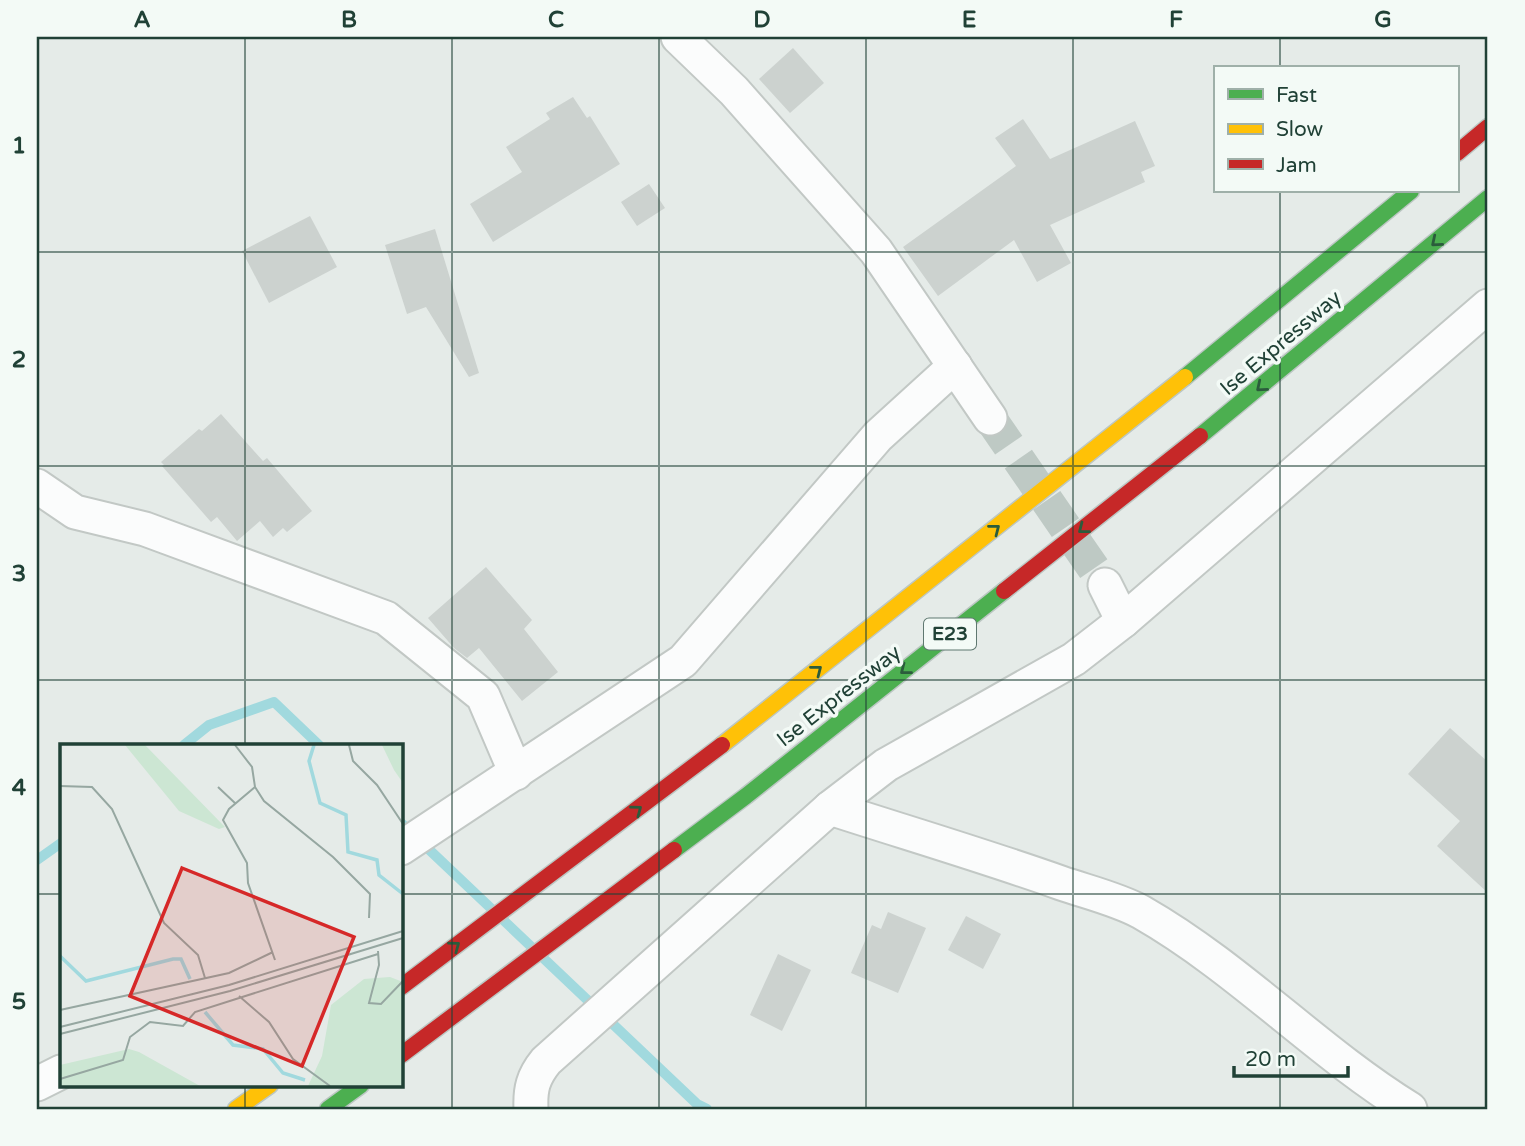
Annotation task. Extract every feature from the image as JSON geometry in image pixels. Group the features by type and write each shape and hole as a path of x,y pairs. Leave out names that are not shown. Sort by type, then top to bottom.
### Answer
{"highway":[{"path":"1458,152 1488,127"},
{"name":"Ise Expressway","path":"402,986 715,751 1186,377 1410,192"},
{"name":"Ise Expressway","path":"402,1054 746,796 1242,403 1488,198"},
{"path":"236,1109 269,1086"},
{"path":"328,1109 360,1086"}],"street":[{"path":"678,37 734,91 876,251 990,418"},
{"path":"531,1109 530,1091 536,1072 545,1061 830,808 886,765 1074,659 1124,621 1488,306"},
{"path":"402,847 683,661 878,436 956,366"},
{"path":"37,486 75,512 145,529 386,618 483,695 516,773"},
{"path":"1105,585 1124,621"},
{"path":"830,808 1046,878 1138,911 1194,944 1375,1088 1410,1109"},
{"path":"37,1084 60,1072"}],"building":[{"path":"793,48 824,83 790,113 759,79"},
{"path":"573,97 587,118 590,116 620,164 493,242 470,204 522,172 506,147 550,119 546,113"},
{"path":"1023,119 1050,159 1135,121 1155,166 1141,172 1145,182 1050,225 1071,263 1037,282 1014,240 938,296 903,247 1016,166 995,138"},
{"path":"649,184 665,208 637,226 621,202"},
{"path":"310,216 337,267 269,303 242,251"},
{"path":"435,229 479,373 469,377 426,307 407,314 385,245"},
{"path":"221,414 263,461 267,458 312,511 287,532 283,528 273,537 260,521 237,541 217,517 211,522 162,466 164,465 161,462"},
{"path":"486,567 532,620 524,629 558,672 522,701 479,648 467,658 454,648 428,618"},
{"path":"1450,728 1488,762 1488,893 1437,846 1460,821 1408,774"},
{"path":"888,912 926,928 898,993 851,973 872,925 881,929"},
{"path":"966,916 1001,934 983,969 948,950"},
{"path":"778,954 811,970 782,1031 750,1015"}],"waterway":[{"path":"185,744 209,725 274,702 318,744"},
{"path":"402,824 697,1104 707,1109"},
{"path":"37,860 60,844"}],"tunnel":[{"path":"990,418 1105,585"}],"traffic: fast":[{"path":"1185,377 1410,192"},
{"path":"1200,436 1488,198"},
{"path":"674,850 1004,591"},
{"path":"328,1109 360,1086"}],"traffic: slow":[{"path":"722,745 1185,377"},
{"path":"236,1109 269,1086"}],"traffic: jam":[{"path":"1458,152 1488,127"},
{"path":"1004,591 1200,436"},
{"path":"402,986 722,745"},
{"path":"402,1054 674,850"}]}
